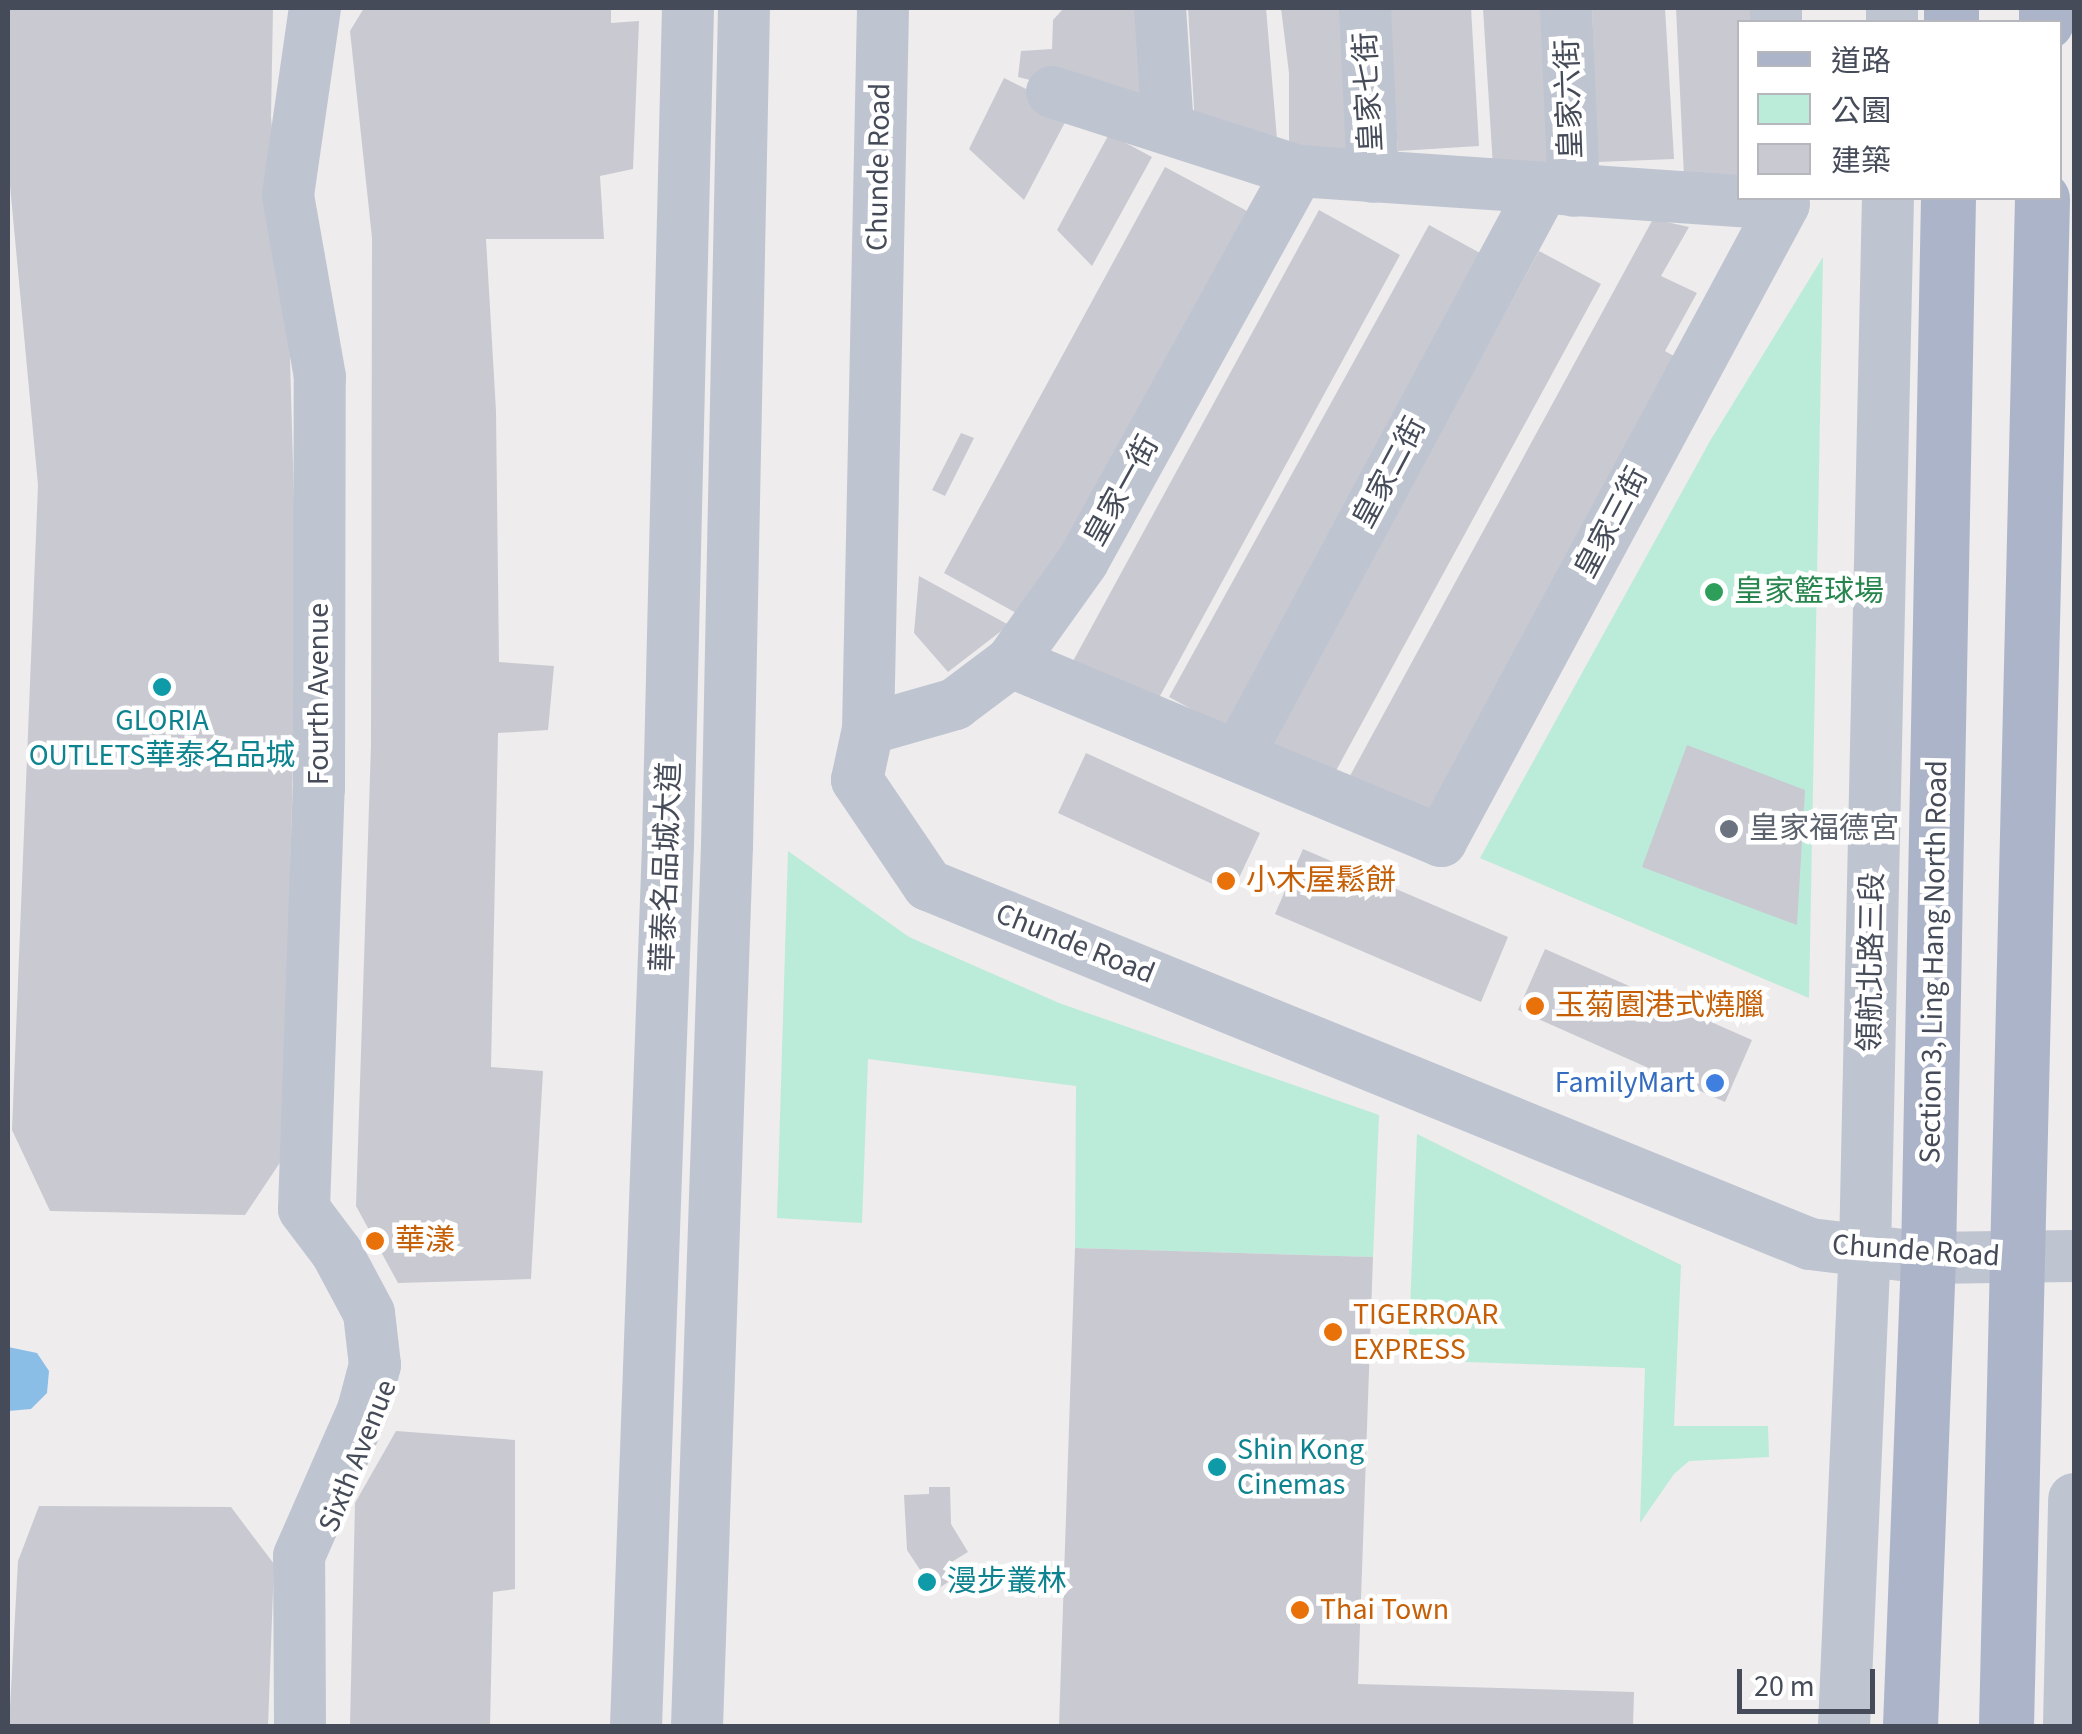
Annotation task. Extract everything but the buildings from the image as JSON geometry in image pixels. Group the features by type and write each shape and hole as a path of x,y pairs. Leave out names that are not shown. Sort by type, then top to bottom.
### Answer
{"main road":[{"name":"Section 3, Ling Hang North Road","path":"1910,1726 1928,1258 1948,200"},
{"path":"2006,1726 2042,200"}],"street":[{"name":"Fourth Avenue","path":"315,8 288,195 320,377 320,789 304,1209 337,1253 369,1313 385,1365"},
{"name":"Fourth Avenue","path":"347,8 323,188 353,372 350,791 328,1206 361,1247 388,1310 385,1365"},
{"name":"華泰名品城大道","path":"636,1726 668,844 688,8"},
{"name":"華泰名品城大道","path":"697,1726 726,866 744,8"},
{"name":"Chunde Road","path":"883,8 868,730 856,780 928,884 1810,1244 1928,1258 2074,1256"},
{"path":"1160,8 1168,129"},
{"name":"皇家七街","path":"1365,8 1373,177"},
{"name":"皇家六街","path":"1558,190 1566,8"},
{"path":"1052,92 1298,170 1737,199"},
{"name":"皇家一街","path":"868,730 955,704 1011,662 1083,561 1298,170"},
{"name":"皇家二街","path":"1238,756 1558,190"},
{"name":"領航北路三段","path":"1844,1726 1865,1250 1888,200"},
{"name":"皇家三街","path":"1238,756 1442,841 1783,201"},
{"path":"1011,662 1238,756"},
{"name":"Sixth Avenue","path":"300,1726 300,1556 385,1365"},
{"name":"Sixth Avenue","path":"323,1726 317,1556 379,1414 385,1365"},
{"path":"2069,1726 2074,1499"}],"green space":[{"path":"1823,257 1809,998 1480,858 1710,441"},
{"path":"788,851 909,937 1059,1003 1379,1115 1373,1257 1075,1248 1076,1086 868,1059 862,1223 777,1218"},
{"path":"1417,1134 1681,1265 1674,1426 1768,1426 1769,1457 1689,1461 1674,1474 1640,1523 1645,1368 1408,1360"}],"water":[{"path":"8,1347 37,1353 49,1371 47,1393 31,1409 8,1411"}],"place":[{"name":"皇家籃球場","path":"1714,592"},
{"name":"GLORIA OUTLETS華泰名品城","path":"162,687"},
{"name":"皇家福德宮","path":"1729,829"},
{"name":"小木屋鬆餅","path":"1226,881"},
{"name":"玉菊園港式燒臘","path":"1535,1006"},
{"name":"FamilyMart","path":"1715,1083"},
{"name":"華漾","path":"375,1241"},
{"name":"TIGERROAR EXPRESS","path":"1333,1332"},
{"name":"Shin Kong Cinemas","path":"1217,1467"},
{"name":"漫步叢林","path":"927,1582"},
{"name":"Thai Town","path":"1300,1610"}]}
